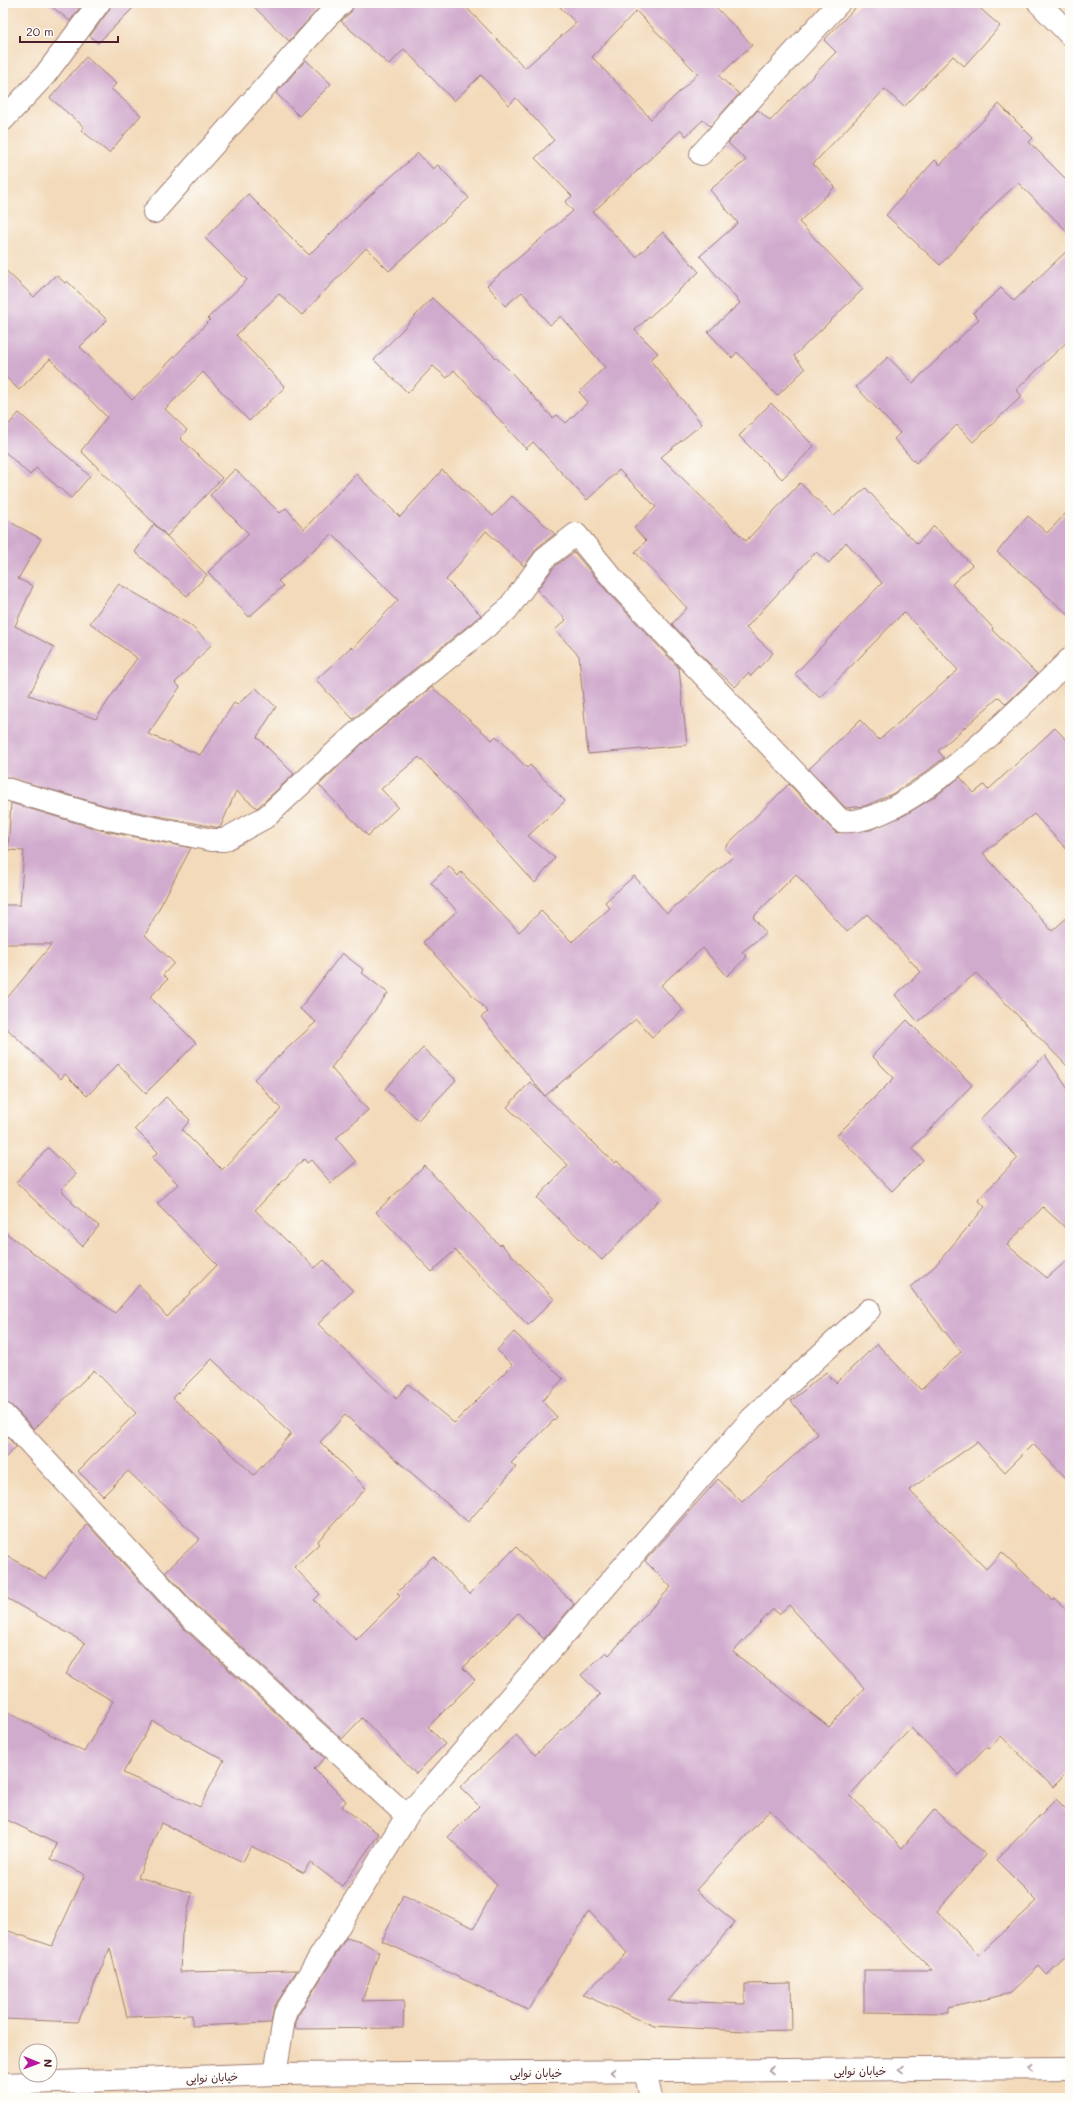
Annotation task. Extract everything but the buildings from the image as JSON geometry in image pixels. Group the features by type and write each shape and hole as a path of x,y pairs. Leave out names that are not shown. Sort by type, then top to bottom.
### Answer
{"street":[{"path":"3,120 45,75 99,3"},
{"path":"154,212 327,17 342,3"},
{"path":"701,154 839,3"},
{"path":"1039,3 1070,35"},
{"path":"3,788 104,818 212,840 224,840 266,817 355,734 507,610 546,557 576,534 619,586 842,821 852,822 896,807 972,753 1070,659"},
{"path":"275,2074 285,2013 407,1816 752,1418 869,1310"},
{"path":"3,1414 189,1616 407,1816"},
{"name":"خیابان نوایی","path":"3,2084 275,2074 1070,2068"},
{"path":"644,2072 651,2098"}]}
